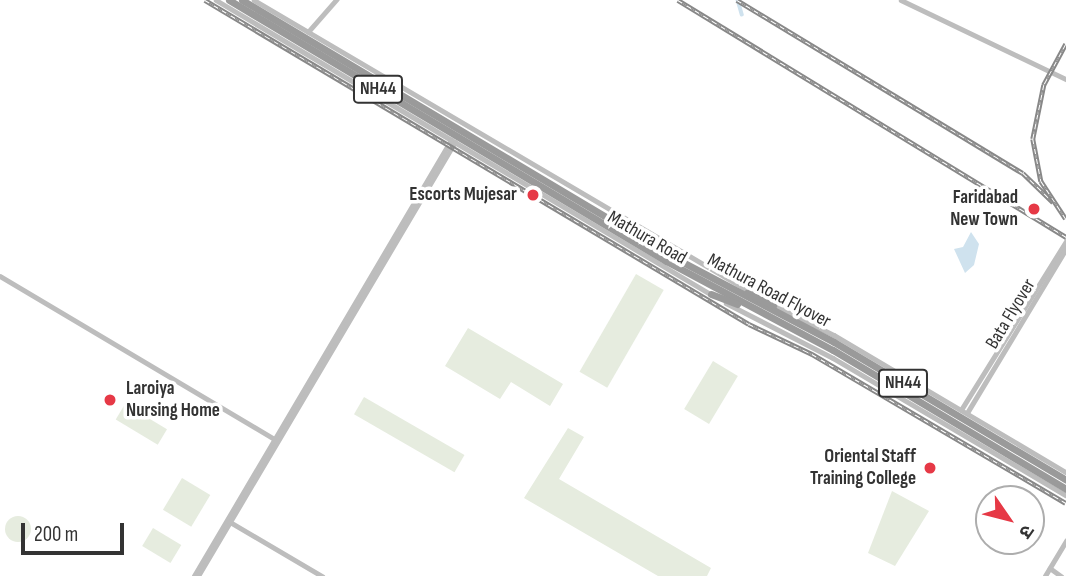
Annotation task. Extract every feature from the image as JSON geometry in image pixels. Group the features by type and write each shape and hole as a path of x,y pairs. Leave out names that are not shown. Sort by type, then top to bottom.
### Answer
{"highway":[{"name":"Mathura Road Flyover","path":"229,0 717,282 834,342 1066,480"},
{"name":"Mathura Road Flyover","path":"242,0 313,47 623,235"},
{"path":"623,235 661,264"},
{"name":"Mathura Road","path":"623,235 751,308"},
{"path":"717,282 773,305"},
{"path":"712,294 751,308"},
{"name":"Mathura Road Flyover","path":"751,308 1066,489"}],"main road":[{"name":"Mathura Road","path":"216,0 712,294 957,430 1066,495"},
{"name":"Mathura Road","path":"254,0 462,125 773,305 954,403 1066,472"},
{"path":"308,32 336,0"},
{"path":"901,0 1066,79"},
{"path":"196,576 462,125"},
{"name":"Bata Flyover","path":"986,377 987,370 1066,241"},
{"name":"Bata Flyover","path":"957,430 986,377 1066,249"},
{"path":"0,275 276,441"},
{"path":"951,427 968,399 986,377"},
{"path":"976,416 979,393"},
{"path":"935,418 947,410 947,399"},
{"path":"954,403 968,399"},
{"path":"974,441 971,429 984,422"},
{"path":"196,576 276,441"},
{"path":"230,522 322,576"},
{"path":"1047,576 1066,543"},
{"path":"1051,569 1061,576"}],"shaded area":[{"path":"636,274 664,290 607,388 580,372"},
{"path":"468,328 563,384 550,406 511,382 500,399 445,366"},
{"path":"713,361 738,376 709,424 684,409"},
{"path":"364,397 464,455 454,472 354,414"},
{"path":"125,404 167,429 158,445 116,419"},
{"path":"568,428 584,437 559,479 711,568 707,576 658,576 524,498"},
{"path":"182,478 210,495 191,527 163,510"},
{"path":"892,491 929,511 895,566 868,553"},
{"path":"18,516 27,520 31,529 27,538 18,542 9,538 5,529 9,520"},
{"path":"153,528 181,545 170,563 142,546"}],"water":[{"path":"971,232 979,244 974,265 965,273 954,249 963,247"}],"waterway":[{"path":"738,0 742,14"}],"railway":[{"path":"205,0 749,324 812,354 1066,503"},
{"path":"678,0 1066,237"},
{"path":"737,0 1023,173 1053,202"},
{"path":"1066,44 1044,85 1033,139 1041,181 1066,219"}],"place":[{"name":"Escorts Mujesar","path":"533,195"},
{"name":"Faridabad New Town","path":"1034,209"},
{"name":"Laroiya Nursing Home","path":"110,400"},
{"name":"Oriental Staff Training College","path":"930,468"}]}
